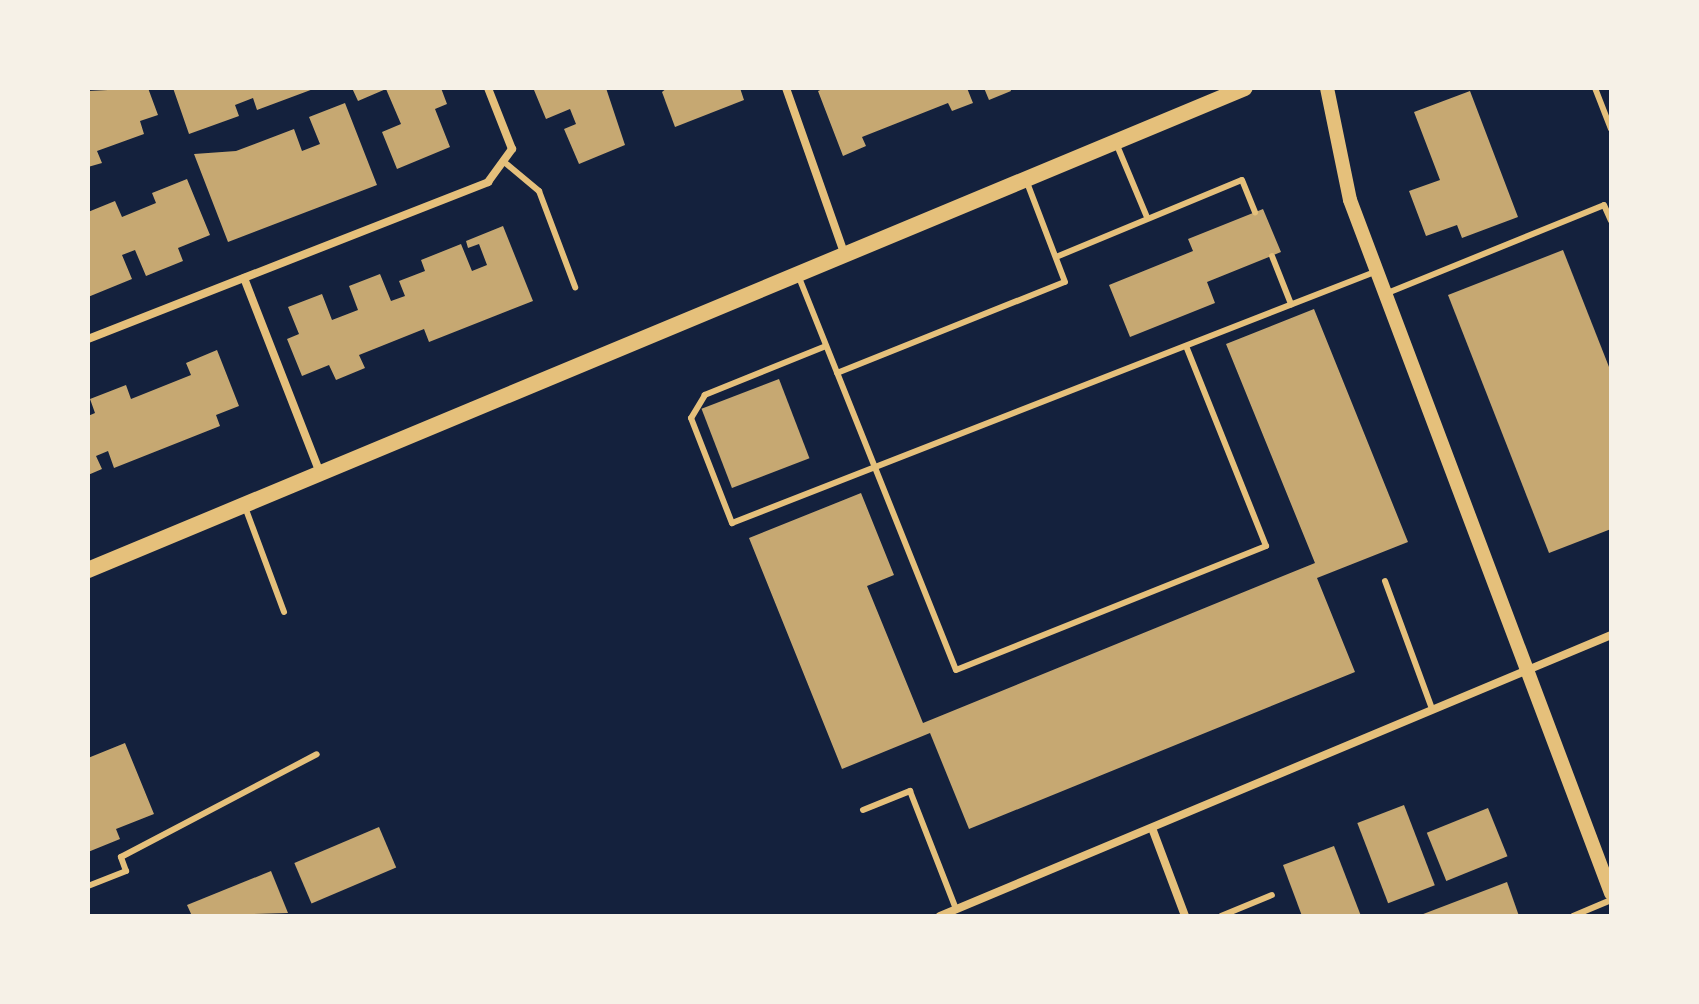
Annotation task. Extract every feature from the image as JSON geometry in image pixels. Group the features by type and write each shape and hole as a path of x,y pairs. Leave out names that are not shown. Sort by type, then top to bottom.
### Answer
{"main road":[{"path":"88,570 1245,88"}],"street":[{"path":"88,339 488,182 512,149 488,88"},
{"path":"786,88 845,256"},
{"path":"1327,88 1350,200 1525,670 1607,872 1611,893"},
{"path":"244,278 320,473"},
{"path":"940,916 1611,635"},
{"path":"1152,828 1185,916"}],"lane":[{"path":"1595,88 1611,129"},
{"path":"1116,142 1147,217"},
{"path":"503,161 539,191 575,287"},
{"path":"837,373 1065,282 1026,180"},
{"path":"1056,257 1242,180 1255,212"},
{"path":"1385,294 1604,205 1611,195"},
{"path":"1604,205 1611,221"},
{"path":"1272,256 1291,304"},
{"path":"826,346 705,395 691,418 732,523 1377,271"},
{"path":"797,275 956,670 1266,546 1186,346"},
{"path":"244,505 284,612"},
{"path":"1385,581 1432,709"},
{"path":"88,886 126,871 121,857 317,754"},
{"path":"863,810 910,791 956,909"},
{"path":"1221,916 1272,895"},
{"path":"1573,916 1611,900"}],"building":[{"path":"148,88 158,115 140,121 144,134 97,151 102,163 88,167 88,91"},
{"path":"173,88 316,88 257,110 253,98 235,105 239,116 189,134"},
{"path":"352,88 441,88 447,104 435,109 450,147 397,169 382,132 401,124 386,89 358,101"},
{"path":"606,88 625,145 579,164 564,129 576,124 570,109 546,119 534,90"},
{"path":"667,88 740,88 744,100 675,127 662,92"},
{"path":"825,88 967,88 973,103 952,111 948,103 862,137 866,146 843,156 818,91"},
{"path":"984,88 1010,88 1011,91 989,100"},
{"path":"1470,91 1518,217 1462,238 1457,225 1426,236 1409,191 1440,180 1414,112"},
{"path":"345,103 377,185 228,242 194,154 236,151 294,129 302,151 320,144 309,117"},
{"path":"187,179 210,235 178,248 183,261 146,276 135,250 122,255 132,279 88,297 88,212 115,201 122,217 156,203 152,193"},
{"path":"1263,209 1281,252 1207,282 1215,303 1130,337 1109,285 1193,251 1188,239"},
{"path":"503,226 533,301 429,342 424,329 359,355 365,368 336,380 329,365 302,376 287,339 299,334 288,307 322,294 332,320 358,310 349,286 380,274 391,301 405,296 399,281 425,271 421,260 461,244 472,271 487,265 479,244 468,248 466,241"},
{"path":"1563,250 1611,372 1611,529 1549,553 1448,295"},
{"path":"1314,309 1408,542 1317,578 1355,672 969,829 930,733 842,769 749,538 861,493 894,575 867,586 923,723 1315,563 1226,344"},
{"path":"217,350 239,406 216,415 220,426 114,468 108,451 96,456 102,469 88,475 88,416 95,413 90,399 126,385 131,399 191,375 186,363"},
{"path":"779,379 809,458 732,488 702,409"},
{"path":"125,743 154,814 116,829 120,839 88,852 88,758"},
{"path":"1404,805 1435,885 1388,903 1357,823"},
{"path":"1488,808 1507,856 1446,881 1427,833"},
{"path":"379,827 396,868 312,903 294,863"},
{"path":"1334,846 1361,916 1302,916 1283,865"},
{"path":"271,871 288,913 192,916 187,905"},
{"path":"1507,882 1519,916 1418,916"}]}
